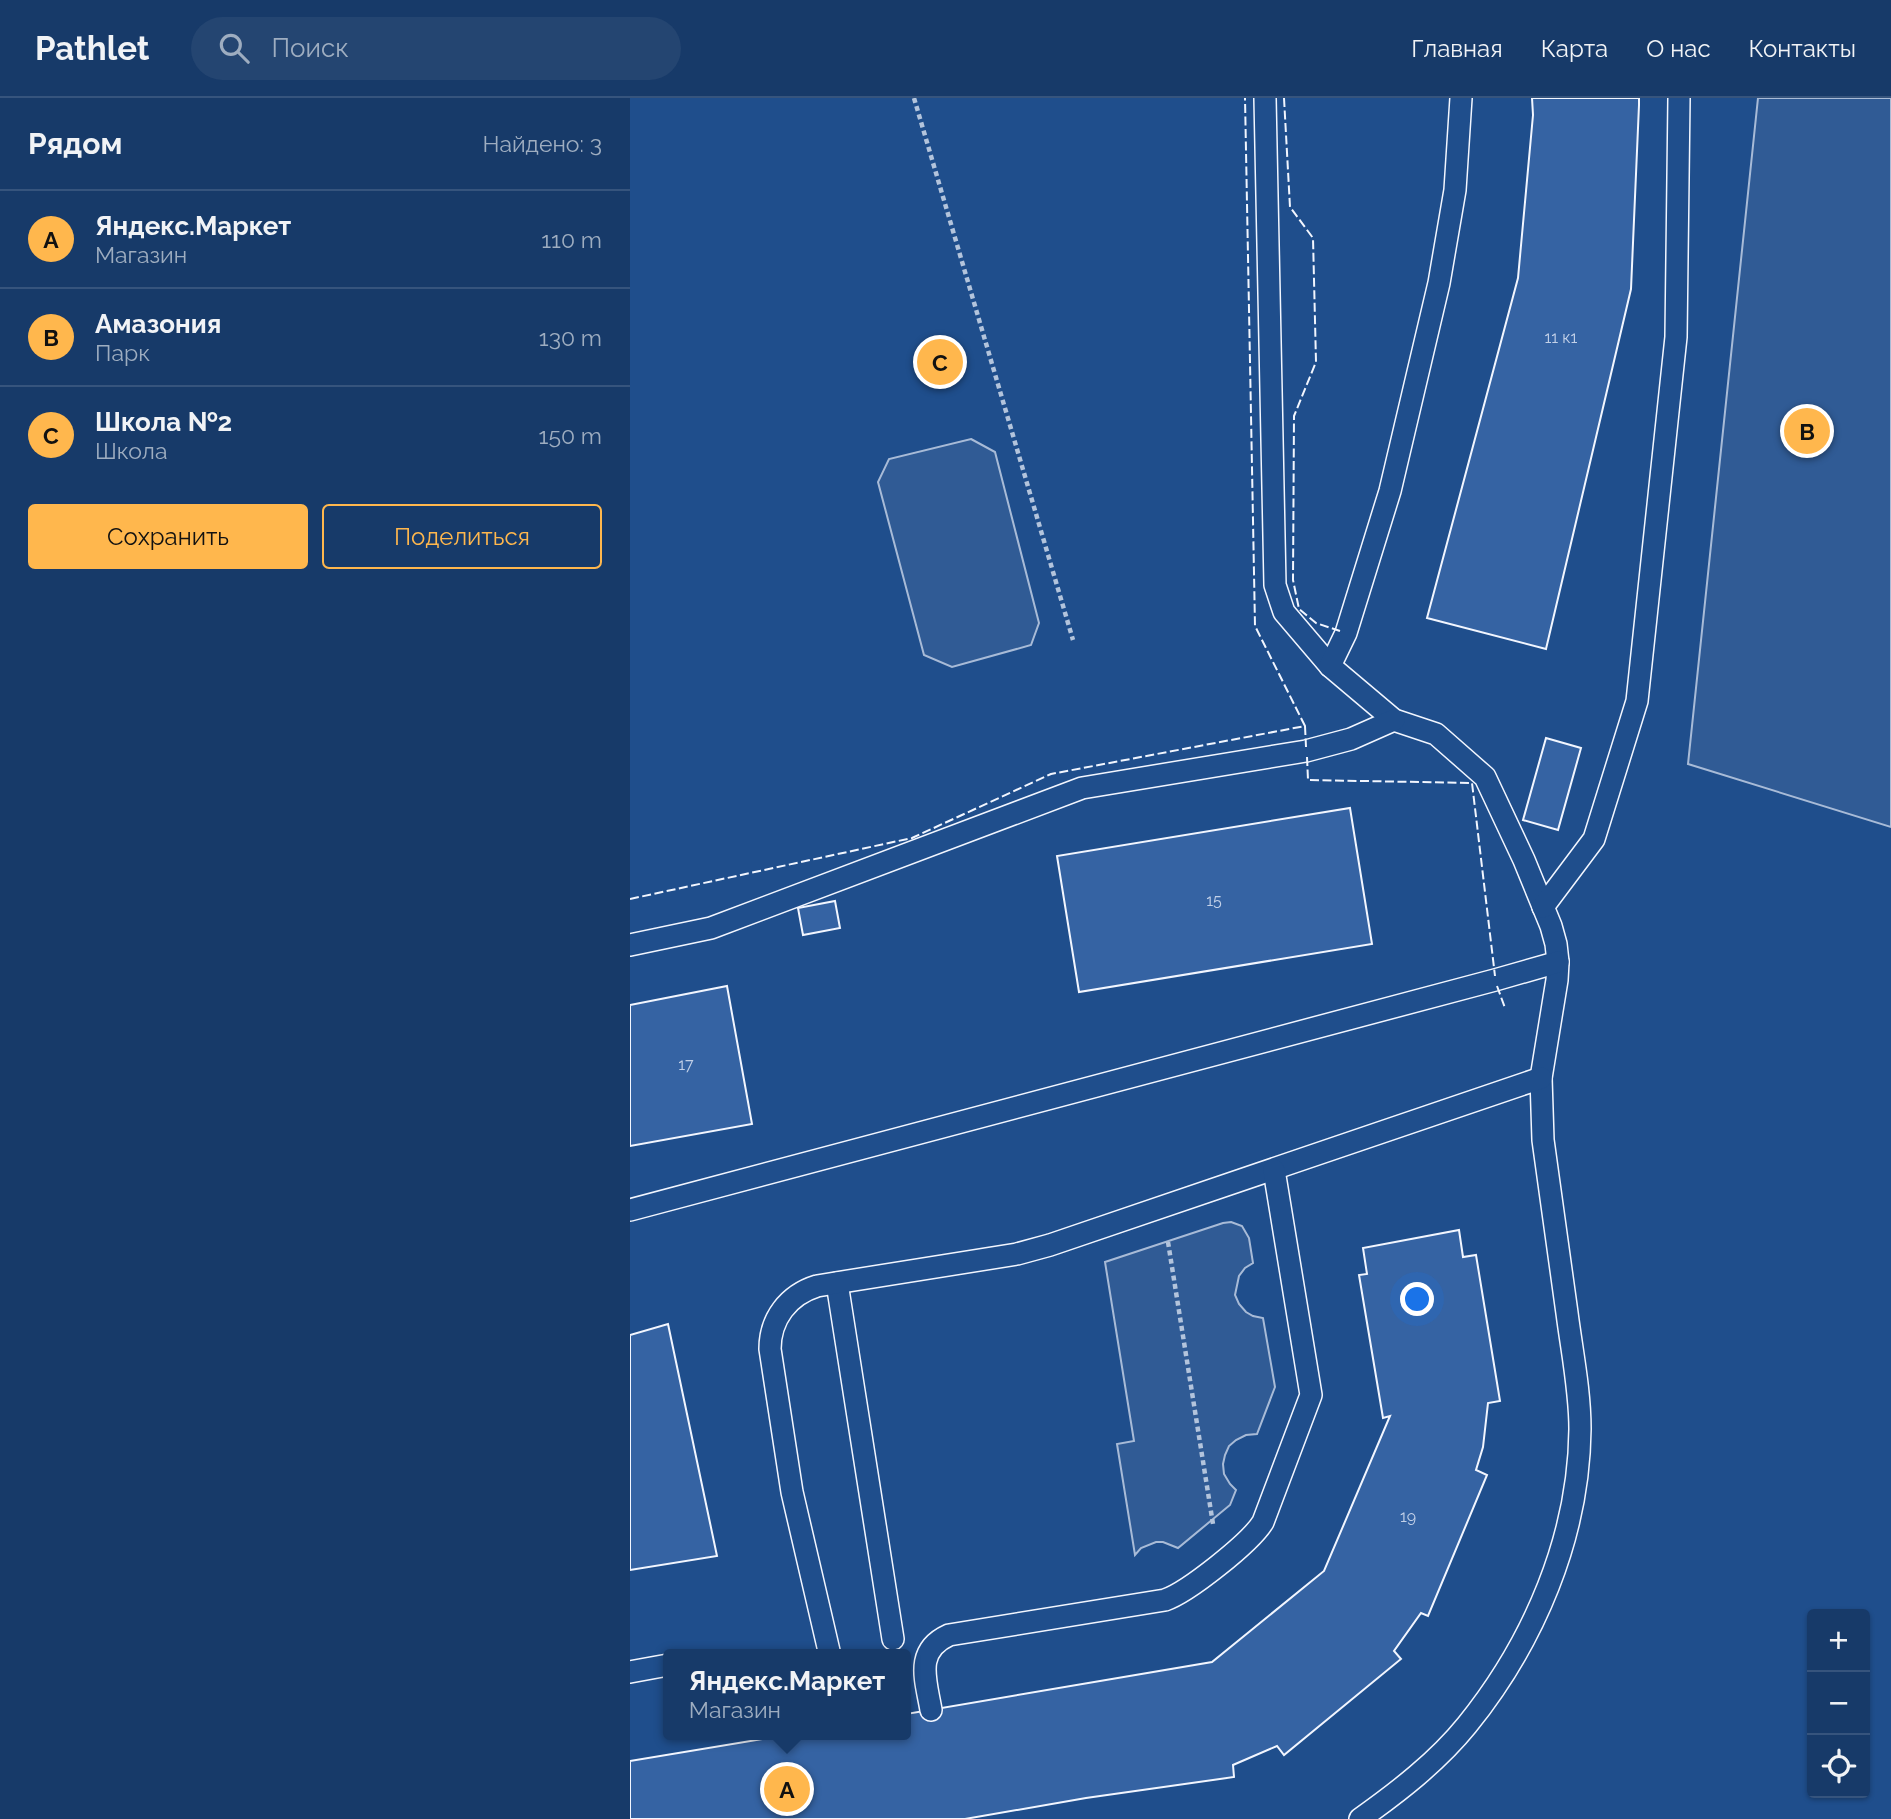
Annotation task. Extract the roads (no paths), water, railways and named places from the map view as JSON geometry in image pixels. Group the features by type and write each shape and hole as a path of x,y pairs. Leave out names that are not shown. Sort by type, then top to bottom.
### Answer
{"lane":[{"path":"1265,98 1275,585 1284,612 1330,666 1394,720 1436,734 1485,777 1543,907 1554,935 1558,962 1541,1078 1543,1140 1578,1395 1578,1461 1568,1527 1552,1577 1536,1614 1499,1681 1465,1727 1425,1768 1360,1819"},
{"path":"1330,666 1346,633 1390,491 1439,283 1455,190 1461,98"},
{"path":"1543,907 1594,839 1637,701 1676,337 1679,98"},
{"path":"630,945 711,928 1082,788 1306,751 1351,739 1394,720"},
{"path":"630,1210 1558,962"},
{"path":"829,1649 792,1492 770,1349 774,1322 798,1293 817,1286 1017,1254 1058,1243 1541,1078"},
{"path":"931,1710 925,1662 932,1646 940,1639 949,1635 1165,1600 1188,1588 1253,1535 1263,1522 1311,1395 1274,1170"},
{"path":"837,1283 893,1639"},
{"path":"630,1672 663,1666"}],"place":[{"name":"Школа №2","path":"940,362"},
{"name":"Амазония","path":"1807,431"},
{"name":"Яндекс.Маркет","path":"787,1789"}]}
